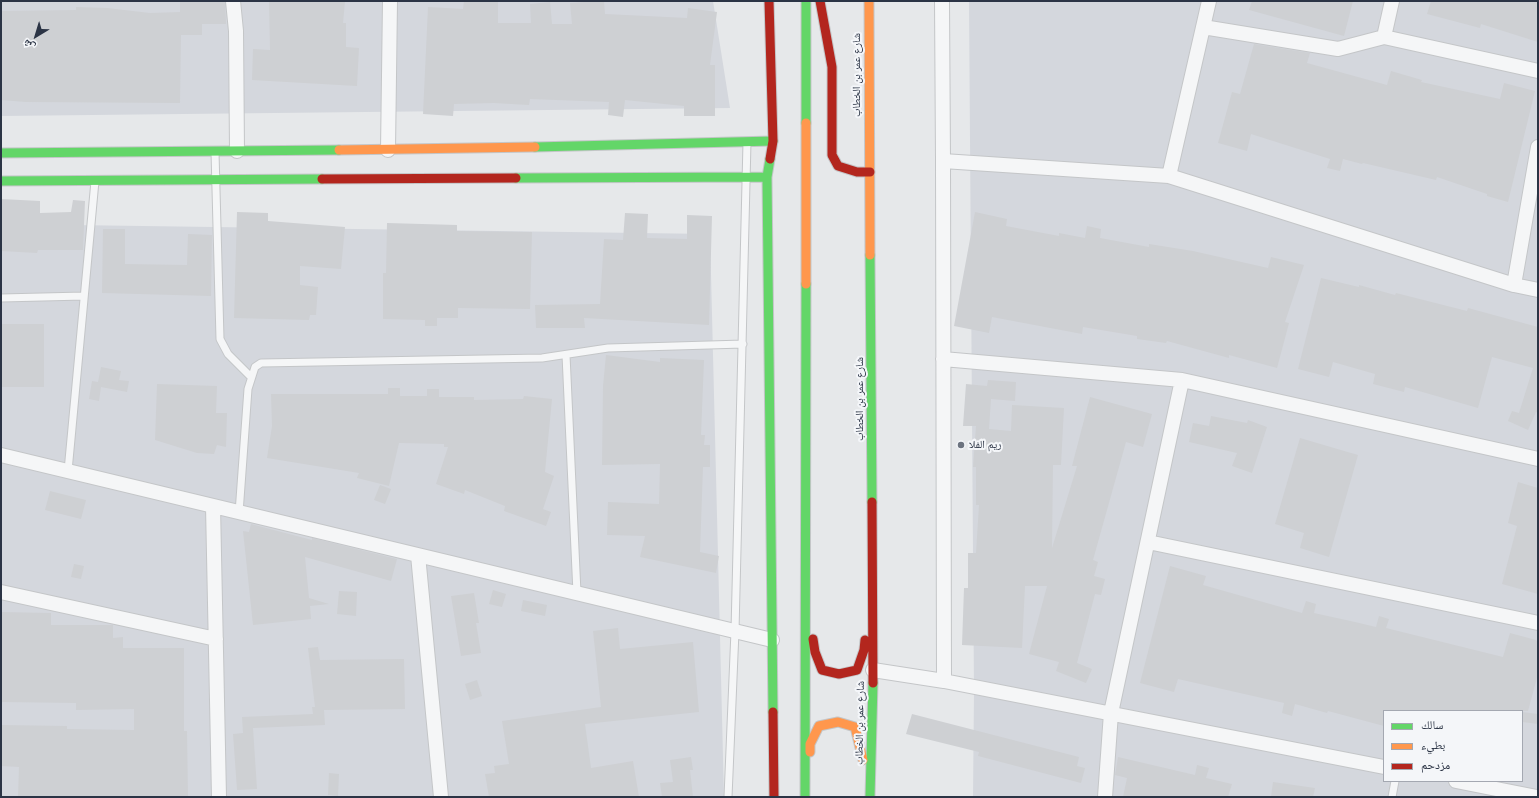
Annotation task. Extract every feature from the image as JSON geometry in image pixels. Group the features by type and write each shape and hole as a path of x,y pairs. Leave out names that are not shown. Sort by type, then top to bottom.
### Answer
{"street":[{"path":"233,1 236,31 237,151"},
{"path":"388,150 390,1"},
{"path":"769,1 773,141 767,177 774,797"},
{"path":"806,1 806,797"},
{"path":"820,1 832,67 832,155 838,166 857,172 870,172"},
{"name":"شارع عمر بن الخطاب","path":"869,1 873,670 870,797"},
{"path":"942,1 944,681"},
{"path":"1169,176 1209,1"},
{"path":"1384,37 1392,1"},
{"path":"1203,27 1338,49 1384,37 1538,70"},
{"path":"1,153 388,150 773,141"},
{"path":"1514,285 1538,147"},
{"path":"943,161 1169,176 1514,285 1538,290"},
{"path":"1,181 767,177"},
{"path":"943,359 1182,380 1538,459"},
{"path":"1104,797 1111,713 1182,380"},
{"path":"1,455 772,640"},
{"path":"213,506 219,797"},
{"path":"1148,542 1538,623"},
{"path":"806,564 815,652 822,670 839,674 858,670 864,650 872,552"},
{"path":"418,556 441,797"},
{"path":"1,592 216,639"},
{"path":"873,670 944,681 1383,767"},
{"path":"806,797 810,744 819,726 838,722 855,727 863,752 866,797"},
{"path":"1461,782 1537,797"}],"lane":[{"path":"728,797 736,631 747,142"},
{"path":"215,152 220,339 228,354 251,377"},
{"path":"68,471 95,181"},
{"path":"1,298 84,296"},
{"path":"239,513 248,389 255,367 261,363 542,358 608,348 743,344"},
{"path":"566,355 577,594"},
{"path":"1392,797 1395,782"}],"shaded area":[{"path":"1,1 713,1 730,108 1,116"},
{"path":"969,1 1538,1 1538,797 973,797 974,692"},
{"path":"1,224 710,234 724,797 1,797"}],"building":[{"path":"180,1 225,1 226,24 202,24 202,35 181,35 180,103 26,102 1,100 1,11 76,10 76,7 107,8 150,13 180,12"},
{"path":"269,1 345,1 343,23 346,23 346,47 359,48 357,86 252,80 253,49 270,50"},
{"path":"464,1 498,1 498,23 531,23 530,4 550,2 552,24 572,24 570,3 604,1 605,14 687,18 688,8 717,12 710,65 715,65 715,116 684,116 684,106 625,100 623,117 608,115 609,102 530,99 529,105 494,103 454,104 453,116 423,114 428,7 463,9"},
{"path":"1252,1 1353,1 1344,36 1249,10"},
{"path":"1431,1 1538,1 1538,42 1481,24 1480,28 1427,14"},
{"path":"1254,44 1310,53 1307,63 1387,85 1391,71 1422,80 1421,82 1500,99 1504,83 1535,91 1508,202 1487,196 1487,194 1437,177 1436,180 1343,159 1340,171 1327,168 1330,159 1251,134 1247,151 1218,143 1232,92 1240,94"},
{"path":"1,199 40,201 40,213 71,212 73,200 85,201 83,250 38,250 37,253 1,251"},
{"path":"237,212 268,213 268,221 345,227 341,269 300,266 300,285 318,287 316,315 310,315 309,320 234,318"},
{"path":"975,212 1007,219 1006,226 1059,236 1059,233 1085,238 1087,226 1101,229 1100,238 1149,247 1149,244 1193,251 1268,268 1271,257 1304,265 1285,322 1289,323 1277,368 1229,355 1229,358 1167,341 1166,343 1137,339 1137,336 1083,327 1082,334 992,317 989,333 954,326"},
{"path":"625,213 648,214 647,238 687,239 687,215 712,216 709,325 584,318 585,328 536,328 535,305 600,304 604,239 623,240"},
{"path":"387,223 457,225 457,231 532,232 530,309 458,308 458,318 437,318 437,326 425,326 425,320 383,319 383,273 386,273"},
{"path":"103,229 125,229 125,264 187,265 188,234 212,235 211,296 102,293"},
{"path":"1321,278 1359,287 1359,285 1395,295 1396,293 1467,311 1468,308 1538,327 1538,413 1536,412 1528,430 1508,421 1512,411 1519,413 1533,368 1492,357 1478,408 1405,387 1404,392 1373,384 1375,374 1333,362 1329,377 1298,369"},
{"path":"1,324 44,324 44,387 1,387"},
{"path":"606,355 660,362 660,358 704,360 701,435 705,435 704,445 710,445 710,467 703,467 700,552 719,556 716,573 640,557 645,536 607,535 608,502 659,504 660,464 602,465 603,386"},
{"path":"101,367 121,371 119,380 129,381 127,392 101,387 99,401 89,399 92,381 98,382"},
{"path":"988,380 1016,382 1015,401 991,399 989,429 1011,431 1012,405 1064,408 1061,465 1053,465 1052,548 1077,466 1072,466 1090,397 1152,414 1143,447 1126,442 1093,560 1098,562 1094,576 1105,579 1101,595 1095,594 1077,663 1092,669 1086,683 1056,671 1059,662 1029,654 1047,586 1025,586 1022,648 962,645 964,588 968,588 968,553 976,553 979,505 976,505 976,467 973,467 976,426 963,426 966,384 987,386"},
{"path":"157,384 217,386 216,413 227,413 226,447 217,445 214,454 197,453 155,440"},
{"path":"388,388 400,388 400,396 427,396 427,389 439,389 439,397 474,397 474,400 523,399 524,396 552,399 545,472 554,476 543,509 551,512 546,526 504,511 505,506 465,490 464,494 436,484 448,447 444,447 444,444 399,443 389,486 357,478 359,473 267,458 272,426 271,394 388,394"},
{"path":"1211,416 1247,423 1248,420 1267,427 1252,473 1232,466 1237,453 1189,442 1193,423 1209,426"},
{"path":"1300,438 1358,455 1329,557 1300,548 1304,533 1275,524"},
{"path":"1518,482 1538,488 1538,594 1502,584 1517,526 1508,523"},
{"path":"380,485 391,489 385,504 374,500"},
{"path":"50,491 86,500 81,519 45,510"},
{"path":"251,524 312,540 312,538 397,559 391,581 305,557 309,598 329,604 310,606 311,619 253,625 243,531 249,532"},
{"path":"74,564 84,566 81,579 71,577"},
{"path":"1170,566 1206,576 1203,585 1302,613 1306,601 1316,604 1314,613 1376,627 1379,616 1389,619 1386,628 1503,657 1510,633 1536,640 1538,643 1538,674 1528,711 1383,710 1383,726 1295,704 1292,716 1282,713 1284,703 1178,679 1174,692 1140,683"},
{"path":"493,590 506,594 502,607 489,604"},
{"path":"339,591 357,592 356,616 337,614"},
{"path":"474,593 479,623 476,623 481,653 461,656 451,596"},
{"path":"523,600 547,605 545,616 521,611"},
{"path":"1,612 51,613 51,625 113,625 113,638 123,637 123,648 184,648 184,731 187,731 188,797 18,797 19,767 1,766 1,725 67,726 67,729 134,730 134,709 76,710 76,703 1,702"},
{"path":"618,628 620,649 693,642 699,712 585,724 591,768 633,761 639,797 489,797 485,774 495,773 494,766 509,764 502,721 601,707 593,631"},
{"path":"318,647 320,660 404,659 405,709 324,710 325,725 253,728 257,789 237,790 233,734 243,733 242,717 313,714 312,707 315,707 308,648"},
{"path":"477,680 482,696 470,700 465,684"},
{"path":"1523,712 1538,714 1538,724 1523,722"},
{"path":"912,714 1079,757 1077,766 1085,768 1081,783 978,756 979,752 906,734"},
{"path":"691,757 693,770 690,770 693,797 662,797 660,783 673,782 670,760"},
{"path":"1118,757 1195,775 1197,765 1209,768 1206,778 1232,784 1228,797 1123,797 1127,778 1115,775"},
{"path":"329,773 339,774 338,796 328,795"},
{"path":"1273,782 1315,788 1313,797 1271,797"}],"traffic: fast":[{"path":"806,1 806,123"},
{"path":"535,147 773,141"},
{"path":"1,153 339,150"},
{"path":"770,159 767,177 773,712"},
{"path":"516,178 767,177"},
{"path":"1,181 322,179"},
{"path":"870,255 872,502"},
{"path":"805,797 806,284"},
{"path":"870,797 873,683"}],"traffic: slow":[{"path":"869,1 870,255"},
{"path":"806,123 806,284"},
{"path":"339,150 535,147"},
{"path":"810,752 810,744 819,726 838,722 855,727 863,760"}],"traffic: jam":[{"path":"769,1 773,141 770,159"},
{"path":"820,1 832,67 832,155 838,166 857,172 870,172"},
{"path":"322,179 516,178"},
{"path":"872,502 873,683"},
{"path":"813,639 815,652 822,670 839,674 857,670 864,650 865,640"},
{"path":"773,712 774,797"}],"place":[{"name":"ريم الفلا","path":"961,445"}]}
